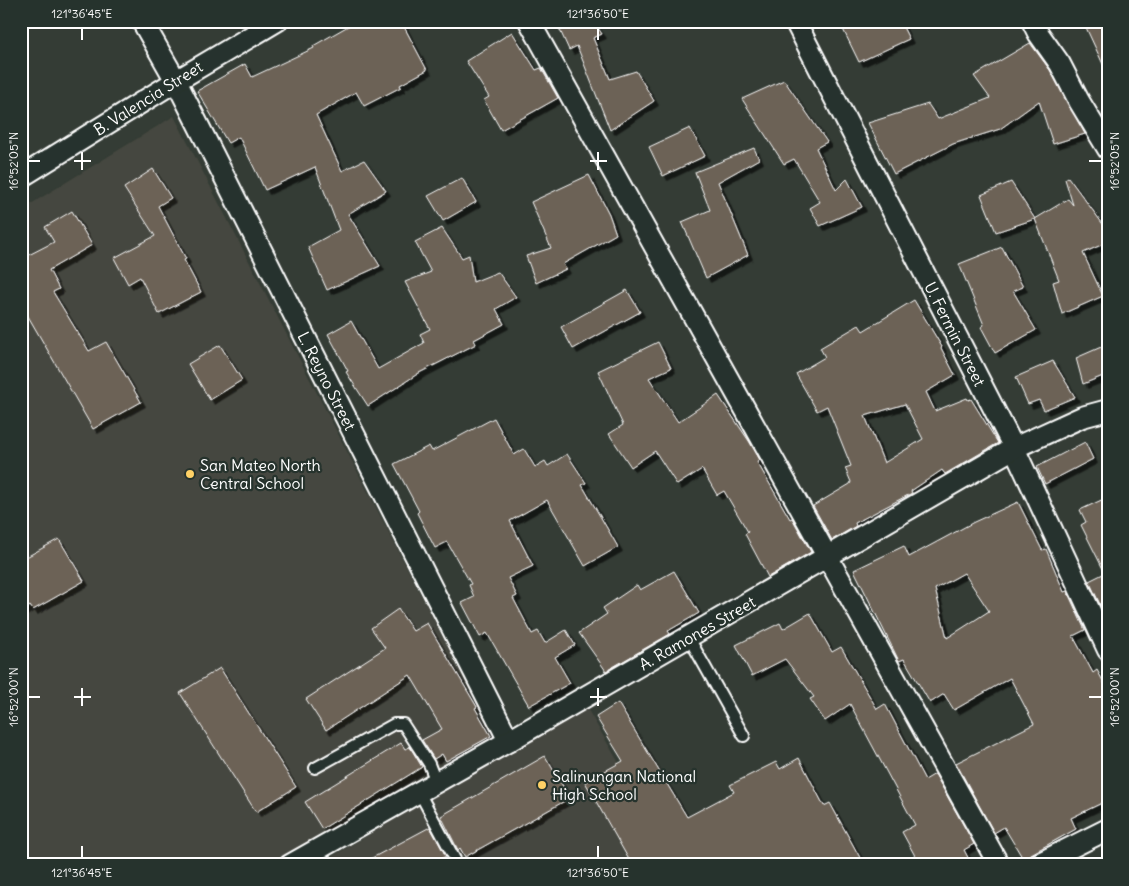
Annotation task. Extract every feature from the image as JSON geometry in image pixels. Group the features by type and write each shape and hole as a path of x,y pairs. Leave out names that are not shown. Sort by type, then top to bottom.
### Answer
{"street":[{"name":"L. Reyno Street","path":"142,21 176,81 509,742"},
{"name":"B. Valencia Street","path":"21,177 277,21"},
{"path":"529,21 999,865"},
{"name":"U. Fermin Street","path":"795,21 1014,448 1108,650"},
{"path":"1032,21 1038,33 1060,64 1079,101 1108,149"},
{"name":"A. Ramones Street","path":"290,865 509,742 1014,448 1082,417 1108,410"},
{"path":"1036,865 1108,829"}],"lane":[{"path":"688,638 744,736"},
{"path":"315,768 394,724 403,724 429,764 436,782"},
{"path":"418,792 458,865"}],"shaded area":[{"name":"San Mateo North Central School","path":"174,116 495,738 274,865 21,865 21,210"},
{"name":"Salinungan National High School","path":"585,705 679,865 318,865"}],"building":[{"path":"357,21 401,21 427,70 400,85 401,87 364,106 356,92 316,115 342,171 364,160 386,191 348,214 380,266 327,290 308,247 339,230 315,167 265,190 239,137 228,143 197,91 245,64 252,77 314,48 313,46"},
{"path":"570,21 593,21 602,34 593,38 610,79 636,71 654,101 610,130 577,46 569,50 559,28"},
{"path":"839,21 900,21 909,39 859,62"},
{"path":"1083,21 1108,21 1108,75"},
{"path":"512,32 536,70 541,68 558,98 501,130 484,100 489,97 466,61"},
{"path":"1030,43 1050,70 1085,134 1053,144 1039,101 1000,129 953,144 894,174 868,123 928,104 938,119 990,98 974,76"},
{"path":"784,80 827,142 816,148 836,190 847,179 862,207 820,226 810,208 820,202 794,159 784,164 742,99"},
{"path":"690,128 705,156 663,176 649,147"},
{"path":"754,148 759,159 718,182 748,255 706,278 682,222 710,210 695,172"},
{"path":"153,169 171,198 158,206 201,292 159,314 140,277 128,284 114,258 155,236 124,188"},
{"path":"589,175 609,214 616,234 563,264 566,269 536,283 526,256 551,248 531,202"},
{"path":"1068,177 1108,231 1108,242 1083,253 1103,296 1062,314 1053,282 1059,280 1035,219 1068,199 1073,205 1065,179"},
{"path":"462,178 476,202 443,221 428,196"},
{"path":"1011,182 1035,219 996,232 981,195"},
{"path":"72,211 92,245 49,270 59,289 53,292 89,351 106,342 141,402 93,429 21,304 21,259 54,242 45,227"},
{"path":"442,228 462,258 469,255 473,282 498,272 516,297 496,309 504,324 474,340 476,344 419,373 368,406 346,372 348,371 328,334 351,321 378,369 424,343 420,334 430,329 405,282 431,272 415,242"},
{"path":"1002,247 1023,287 1013,291 1036,330 995,353 981,327 984,325 959,264"},
{"path":"627,290 640,312 573,349 561,327"},
{"path":"914,300 942,347 955,375 926,392 935,411 967,398 968,400 971,399 998,443 945,474 942,470 911,491 912,493 855,523 856,526 832,540 813,506 850,484 851,482 845,468 851,466 827,406 817,411 796,374 825,357 820,348 859,325 863,331","holes":["905,404 923,439 884,463 865,416"]},
{"path":"658,342 671,368 649,378 678,422 718,395 749,441 760,460 757,462 811,552 768,577 745,534 748,532 724,491 717,495 702,469 677,485 655,451 631,467 609,434 623,425 598,371"},
{"path":"1108,344 1108,374 1083,384 1076,358"},
{"path":"220,345 242,380 210,400 188,364"},
{"path":"1053,361 1075,397 1044,410 1039,400 1028,404 1016,377"},
{"path":"494,418 514,455 524,449 535,467 545,461 548,466 567,454 586,483 582,485 618,547 585,566 547,500 510,521 533,566 508,578 517,596 513,598 532,634 538,631 545,643 566,630 575,645 555,657 570,683 529,706 487,633 480,637 462,603 474,597 469,585 471,584 447,542 435,548 417,513 419,511 394,464 429,446 432,451"},
{"path":"1085,442 1093,459 1045,484 1037,467"},
{"path":"1108,497 1107,619 1089,581 1105,573 1081,525 1086,522 1080,510"},
{"path":"1018,502 1042,550 1046,549 1064,592 1067,591 1085,630 1073,636 1093,673 1097,670 1108,690 1108,800 1071,818 1076,829 1031,854 1025,862 1004,827 994,833 956,763 1034,724 1010,678 954,710 944,694 930,703 904,659 899,661 854,570 904,546 909,557 974,522","holes":["964,573 989,611 947,638 935,589"]},
{"path":"59,539 84,581 33,610 30,606 21,612 21,560"},
{"path":"674,571 699,613 668,631 670,634 606,671 579,633 607,614 603,608 637,585 640,590"},
{"path":"398,609 413,631 427,623 477,707 475,708 491,736 446,761 442,754 434,759 422,740 442,729 410,675 326,730 306,699 385,648 371,628"},
{"path":"810,613 832,652 841,647 877,709 885,704 925,780 935,774 974,844 964,850 972,865 920,865 902,832 915,825 850,704 825,721 810,699 814,697 785,659 752,676 736,645 780,623 783,629"},
{"path":"220,668 296,787 256,812 180,693"},
{"path":"618,703 687,817 734,792 730,785 776,762 780,769 799,758 824,806 830,803 864,865 632,865 585,782 623,761 596,717"},
{"path":"401,743 405,749 410,747 422,767 322,829 305,802"},
{"path":"545,756 570,798 465,857 460,848 458,850 441,816"},
{"path":"430,827 446,856 430,865 359,865"}],"place":[{"name":"San Mateo North Central School","path":"190,474"},
{"name":"Salinungan National High School","path":"542,785"}]}
